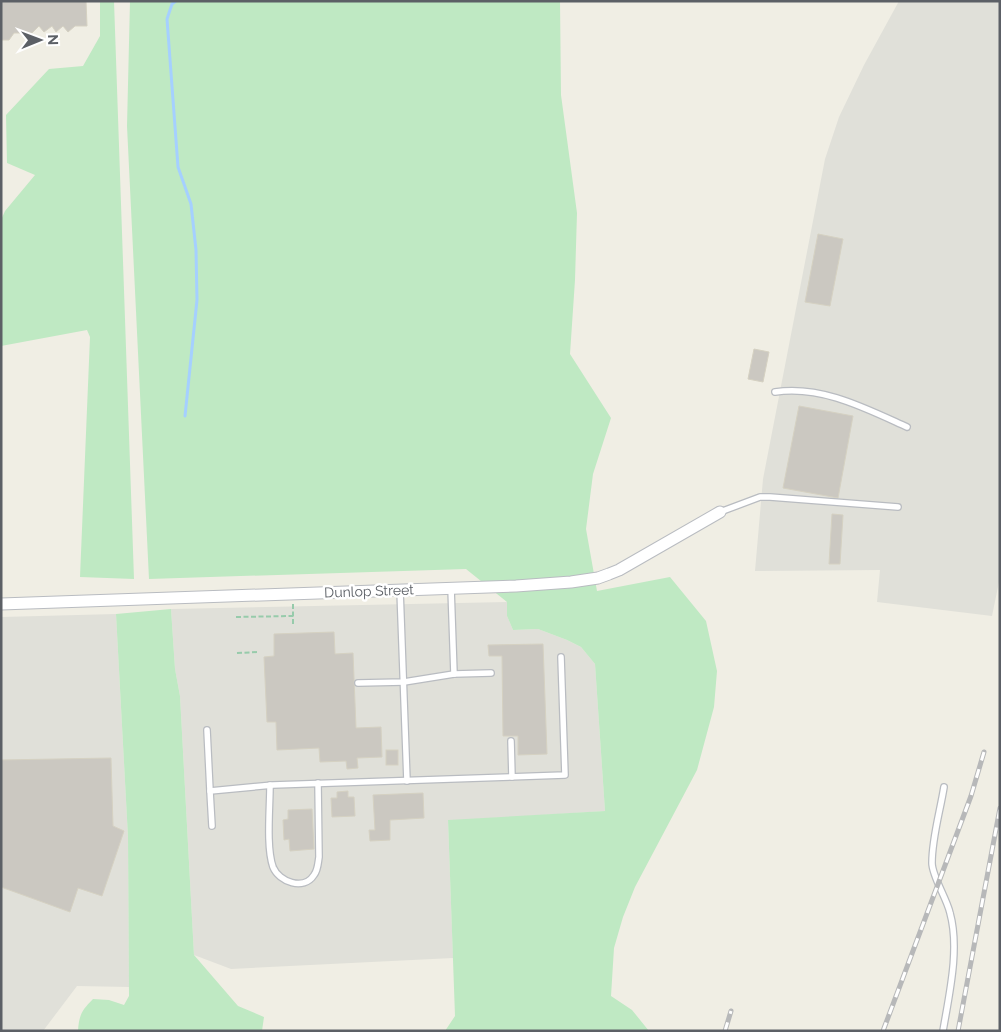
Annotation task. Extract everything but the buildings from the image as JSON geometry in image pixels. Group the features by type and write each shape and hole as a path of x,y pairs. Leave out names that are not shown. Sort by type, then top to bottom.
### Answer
{"street":[{"name":"Dunlop Street","path":"1,604 556,584 598,578 619,570 720,512"}],"lane":[{"path":"775,392 799,390 826,396 862,407 907,427"},
{"path":"720,512 760,497 898,507"},
{"path":"451,588 454,674"},
{"path":"400,590 407,781"},
{"path":"210,791 270,785 564,775 561,657"},
{"path":"358,683 404,682 454,674 491,674"},
{"path":"207,730 212,826"},
{"path":"511,740 512,777"},
{"path":"270,785 270,844 274,868 284,880 299,883 308,882 317,868 319,857 318,784"},
{"path":"943,1031 952,982 954,941 951,914 932,866 944,787"}],"path":[{"path":"292,594 293,626"},
{"path":"236,617 293,616"},
{"path":"237,652 258,652"}],"shaded area":[{"path":"899,1 1000,1 1000,577 992,616 877,602 880,570 755,571 763,479 825,159 839,117 864,65"},
{"path":"507,602 507,616 513,630 538,629 567,640 581,647 595,664 605,811 448,821 453,958 231,969 194,955 180,696 175,669 171,609"},
{"path":"116,614 128,837 129,987 77,986 43,1031 1,1031 1,617"}],"green space":[{"path":"100,1 114,1 134,579 80,577 90,337 87,330 1,346 1,220 5,211 35,175 7,163 6,115 49,69 83,66 100,36"},
{"path":"130,1 560,1 561,95 577,213 570,354 611,418 593,474 586,529 597,591 670,577 706,621 717,671 714,707 697,770 635,887 623,917 614,948 611,996 632,1010 649,1031 445,1031 455,1016 448,820 605,811 595,664 581,647 538,629 513,630 507,616 507,602 466,569 149,579 127,126"},
{"path":"171,609 175,669 180,696 194,955 238,1006 264,1017 262,1031 78,1031 82,1013 93,999 109,1000 124,1005 129,996 128,837 116,614"}],"waterway":[{"path":"176,1 172,4 167,19 178,167 191,204 196,250 197,300 185,416"}],"railway":[{"path":"883,1031 971,796 984,752"},
{"path":"958,1031 1000,808"},
{"path":"725,1031 731,1011"}]}
